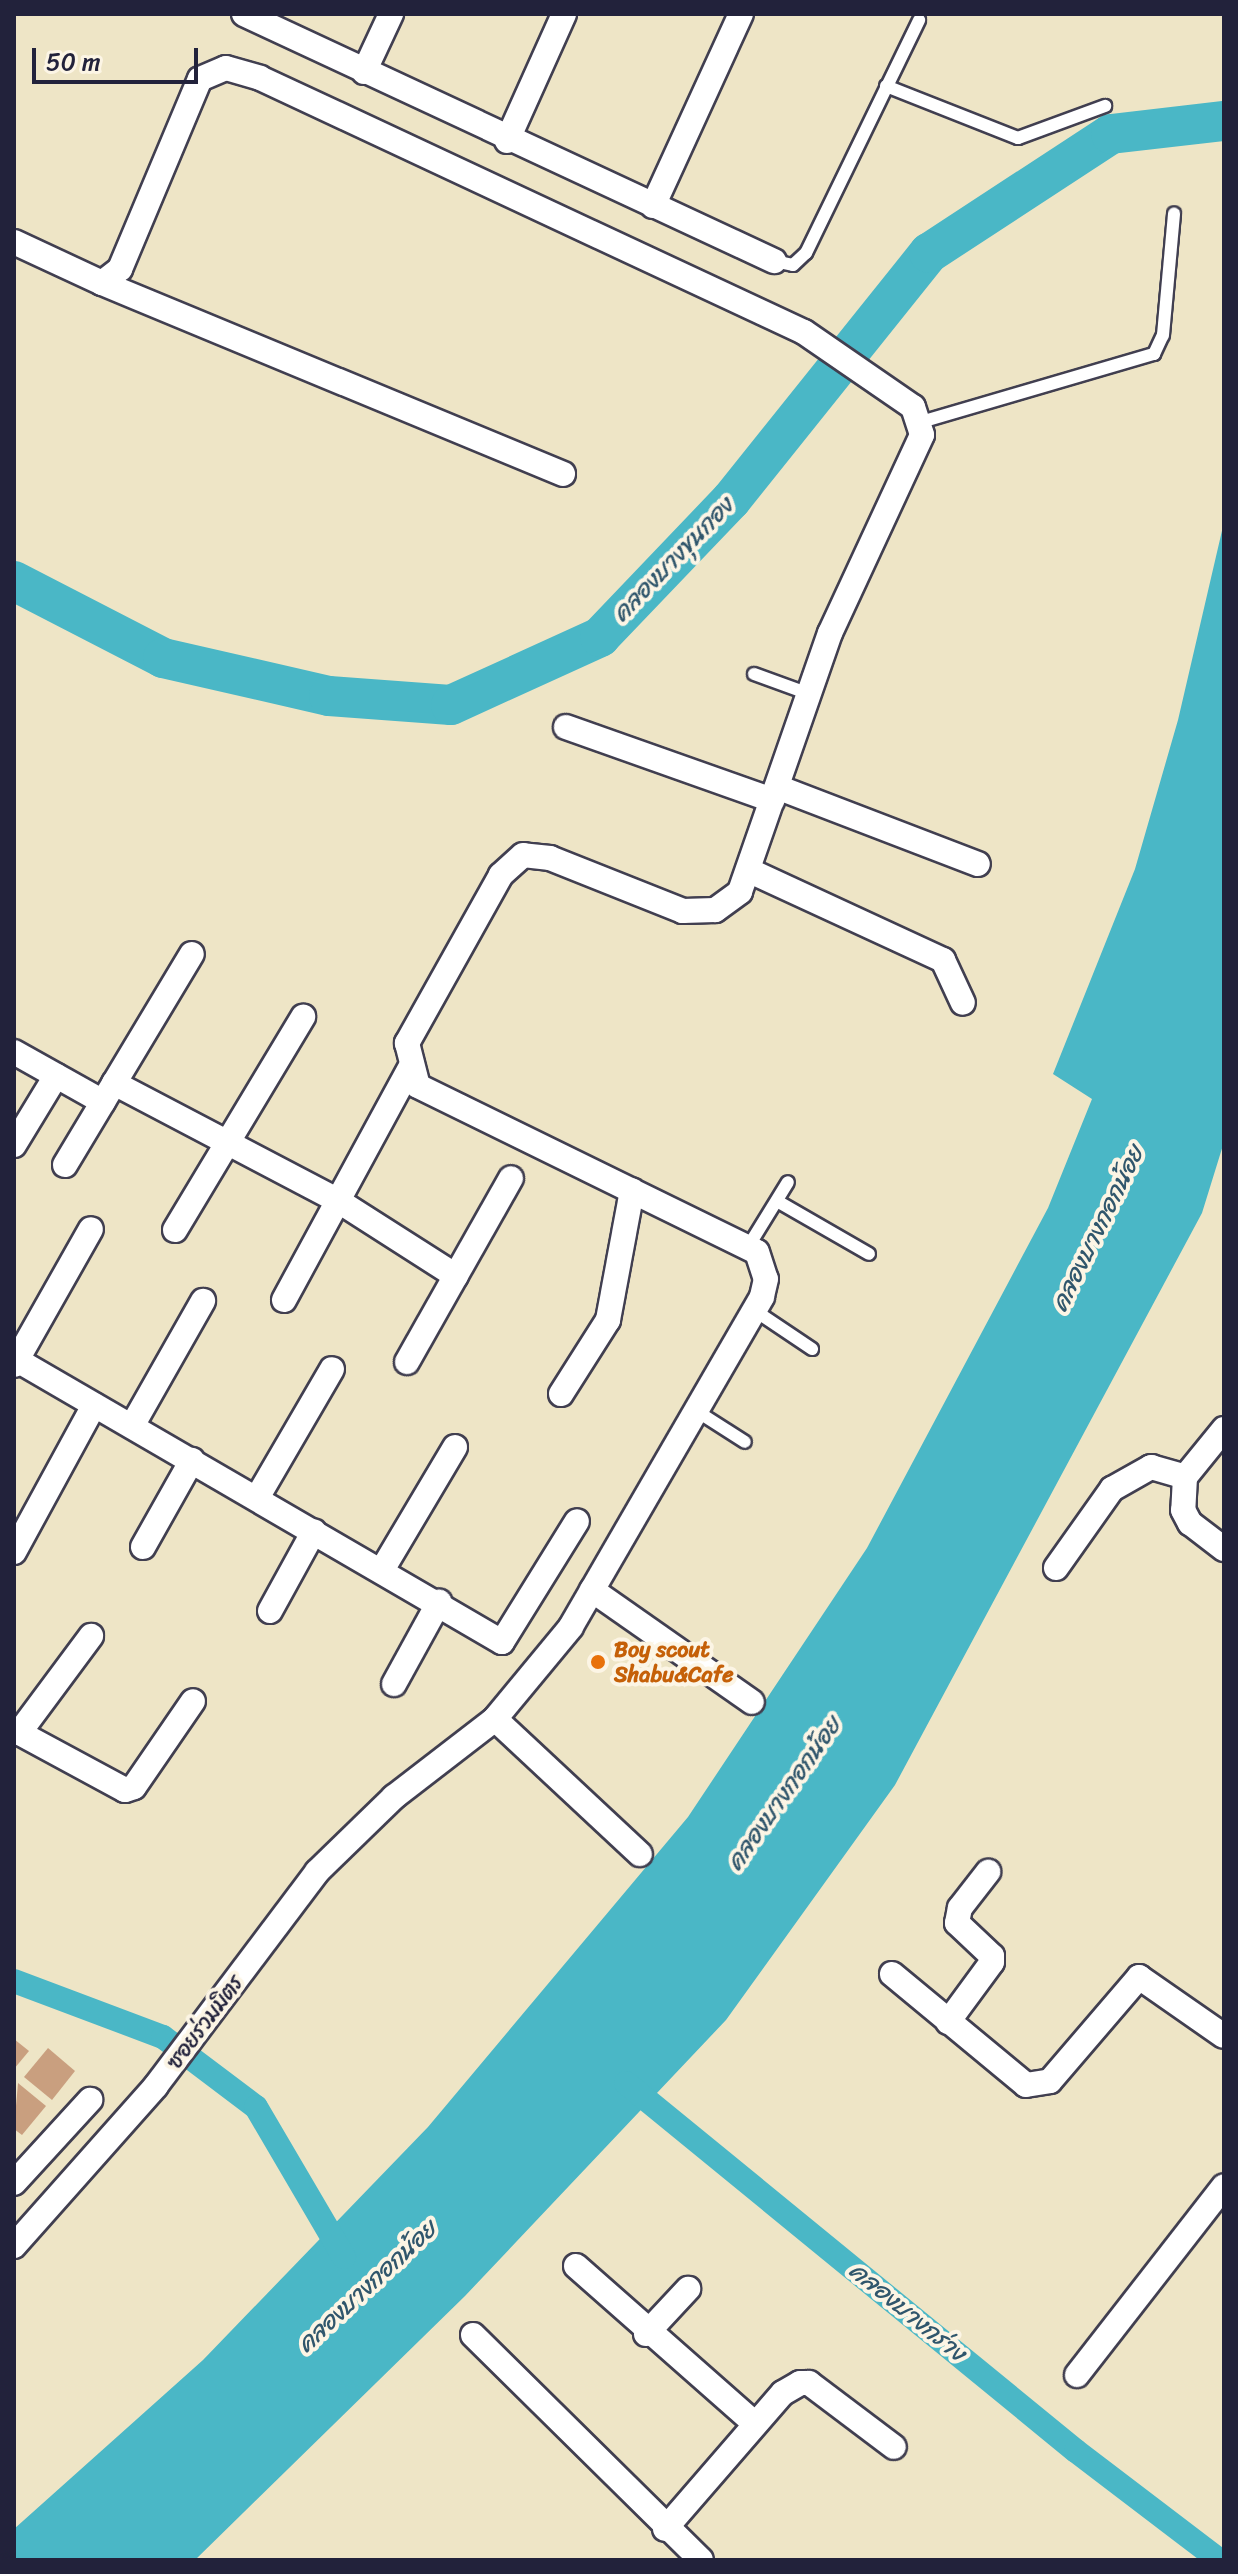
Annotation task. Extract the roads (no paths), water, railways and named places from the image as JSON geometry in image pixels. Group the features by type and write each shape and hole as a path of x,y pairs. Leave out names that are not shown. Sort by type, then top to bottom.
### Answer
{"street":[{"path":"244,14 507,141 774,261"},
{"path":"364,72 391,14"},
{"path":"507,141 564,14"},
{"path":"653,206 741,14"},
{"path":"98,281 120,269 200,79 226,68 260,78 804,332 885,384 913,407 921,422 919,448 830,633 748,870 732,901 702,912 683,911 550,858 523,855 501,875 407,1043 418,1086 748,1247"},
{"path":"14,242 98,281 563,474"},
{"path":"566,727 774,793 978,864"},
{"path":"748,870 943,960 963,1003"},
{"path":"65,1165 192,954"},
{"path":"175,1230 303,1017"},
{"path":"14,1052 56,1076 109,1092 229,1140 337,1200 456,1276"},
{"path":"284,1300 412,1064"},
{"path":"14,1145 56,1076"},
{"path":"407,1362 511,1178"},
{"path":"561,1394 608,1320 632,1190"},
{"path":"91,1229 16,1363 507,1641 577,1521"},
{"name":"ซอยร่วมมิตร","path":"14,2246 156,2086 317,1872 394,1797 495,1719 571,1627 754,1310 766,1279 757,1252 748,1247"},
{"path":"132,1426 203,1301"},
{"path":"257,1498 332,1369"},
{"path":"14,1552 94,1405"},
{"path":"1224,1429 1185,1477 1186,1518 1224,1549"},
{"path":"382,1570 455,1447"},
{"path":"143,1547 192,1460"},
{"path":"1056,1568 1112,1489 1151,1467 1185,1477"},
{"path":"270,1611 314,1531"},
{"path":"592,1590 752,1702"},
{"path":"394,1684 439,1602"},
{"path":"91,1636 17,1731 125,1790 134,1787 193,1701"},
{"path":"495,1719 640,1854"},
{"path":"948,2022 992,1962 992,1956 957,1923 960,1908 988,1872"},
{"path":"892,1974 1026,2085 1050,2081 1139,1977 1224,2036"},
{"path":"14,2183 90,2100"},
{"path":"1077,2375 1224,2186"},
{"path":"576,2266 646,2334 755,2424"},
{"path":"646,2334 688,2289"},
{"path":"473,2335 665,2529 701,2560"},
{"path":"665,2529 783,2393 809,2383 894,2447"}],"lane":[{"path":"774,261 793,265 806,253 919,20"},
{"path":"886,86 1018,138 1105,106"},
{"path":"921,422 1154,354 1163,335 1174,213"},
{"path":"754,674 809,694"},
{"path":"748,1247 788,1182"},
{"path":"777,1201 869,1254"},
{"path":"754,1310 812,1349"},
{"path":"695,1410 745,1442"}],"water":[{"name":"คลองบางกอกน้อย","path":"1224,522 1224,1142 1202,1213 895,1785 726,2020 465,2296 195,2560 14,2560 14,2529 203,2360 428,2127 688,1817 867,1548 1048,1208 1092,1099 1053,1074 1135,869 1178,720"}],"waterway":[{"name":"คลองบางขุนกอง","path":"14,581 163,658 329,696 451,705 600,637 731,500 929,253 1111,134 1224,121"},
{"path":"14,1981 163,2037 256,2107 344,2257"},
{"name":"คลองบางกร่าง","path":"626,2083 1076,2451 1219,2560"}],"place":[{"name":"Boy scout Shabu&Cafe","path":"598,1662"}]}
